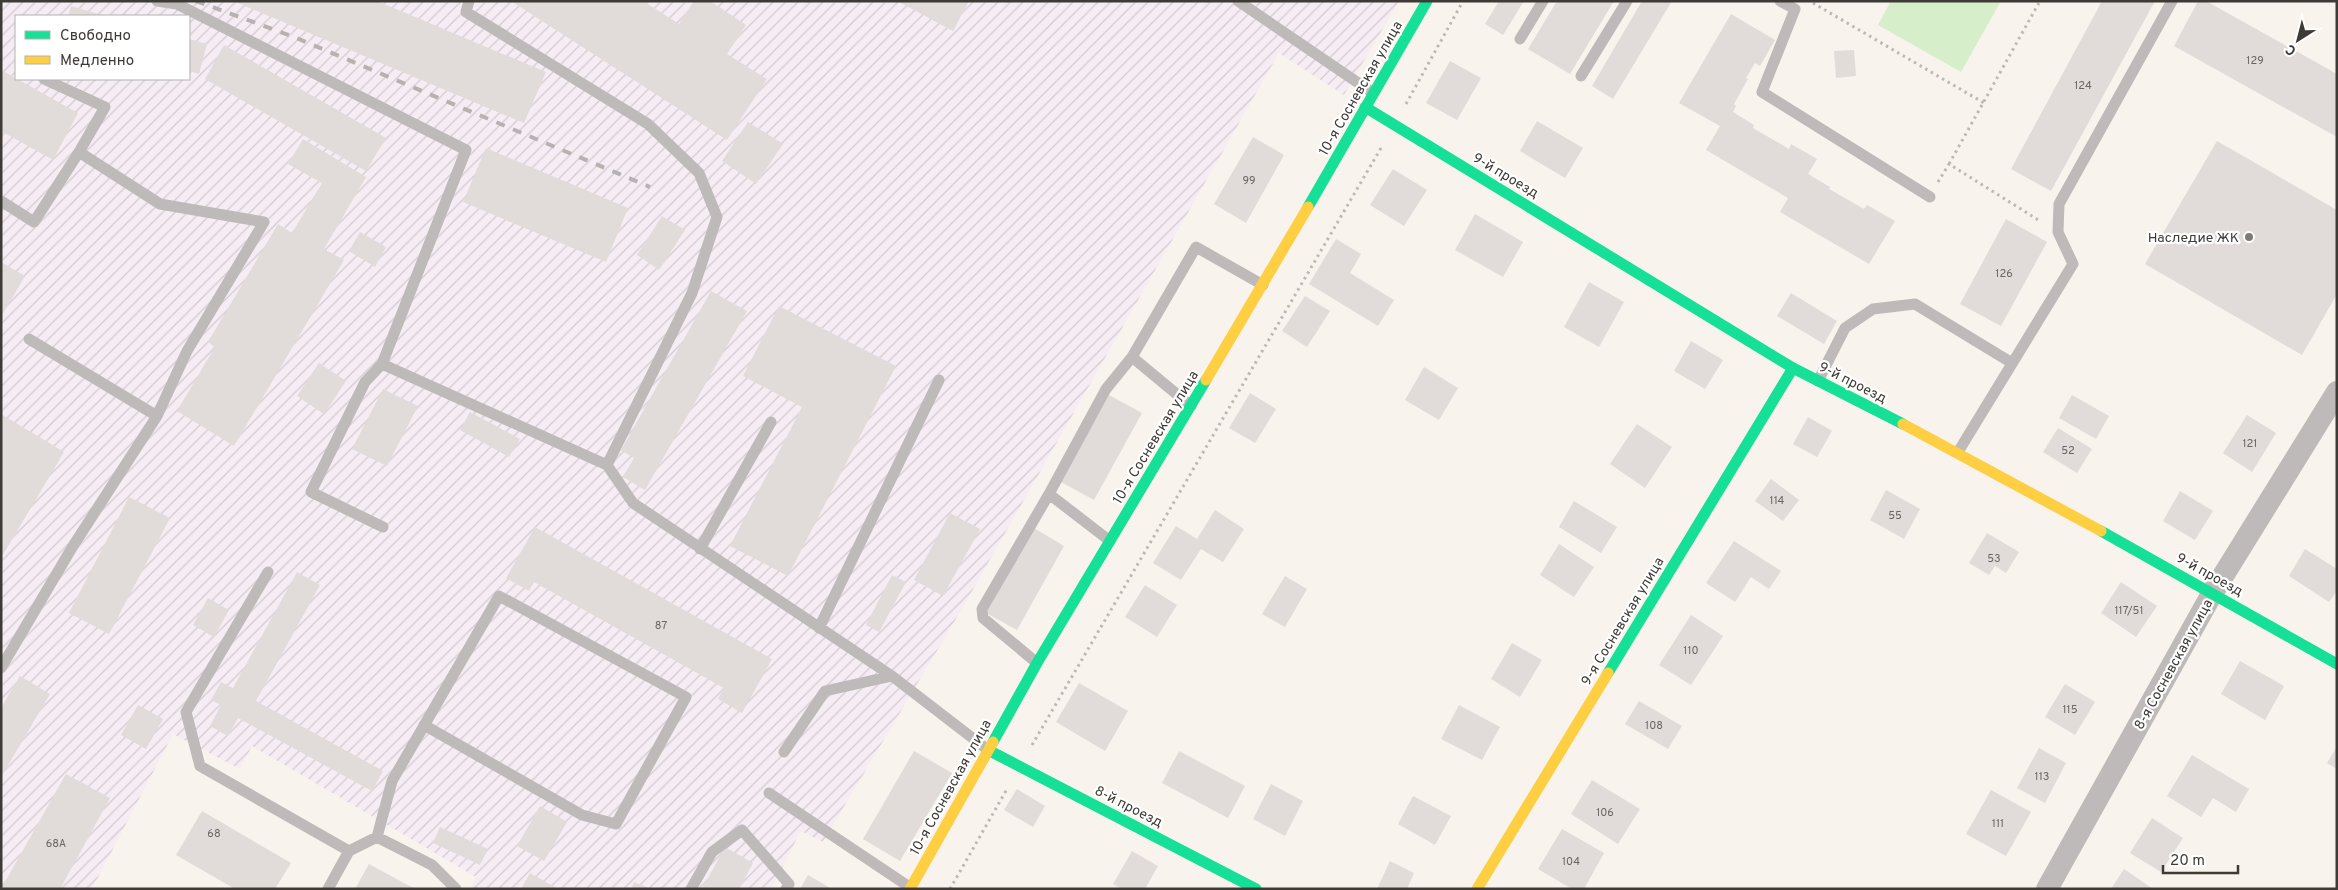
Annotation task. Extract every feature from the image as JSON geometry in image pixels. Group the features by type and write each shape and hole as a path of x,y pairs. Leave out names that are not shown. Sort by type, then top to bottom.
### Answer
{"street":[{"name":"10-я Сосневская улица","path":"911,888 1037,663 1264,285 1427,1"},
{"name":"9-й проезд","path":"1366,107 1793,368 1958,452 2213,592 2337,664"},
{"name":"9-я Сосневская улица","path":"1477,889 1793,368"},
{"name":"8-я Сосневская улица","path":"2048,889 2213,592 2337,392"},
{"name":"8-й проезд","path":"988,750 1256,889"}],"lane":[{"path":"157,1 177,3 466,150 382,364 365,382 311,492 383,527"},
{"path":"469,1 466,12 648,124 699,173 717,217 692,293 607,465"},
{"path":"1238,1 1373,93"},
{"path":"1520,39 1543,1"},
{"path":"1581,76 1627,1"},
{"path":"1780,1 1797,5 1762,92 1930,197"},
{"path":"1958,452 2073,264 2058,232 2059,204 2172,1"},
{"path":"1,201 34,222 105,107 46,80"},
{"path":"1,668 73,546 157,416 187,351 264,222 160,204 78,152"},
{"path":"1037,663 983,618 982,609 1049,494 1106,389 1132,357 1196,246 1264,285"},
{"path":"1818,381 1845,328 1873,309 1915,304 2012,363"},
{"path":"29,339 157,416"},
{"path":"1132,357 1191,406"},
{"path":"382,364 607,465 633,503 892,676 988,750"},
{"path":"819,628 939,380"},
{"path":"700,549 772,422"},
{"path":"1049,494 1110,541"},
{"path":"268,572 186,712 200,766 349,851"},
{"path":"328,889 349,851 376,837 392,781 424,724 499,596 686,697 616,824 582,815 424,724"},
{"path":"784,752 825,691 892,676"},
{"path":"769,793 911,888"},
{"path":"691,889 712,852 742,830 789,884 786,889"},
{"path":"376,837 432,865 456,889"}],"path":[{"path":"950,889 1395,125 1463,1"},
{"path":"1810,1 1984,103"},
{"path":"1930,197 2040,1"},
{"path":"1949,164 2058,232"}],"shaded area":[{"path":"1,1 1399,1 1344,95 1279,53 963,607 823,842 801,831 771,889 470,889 476,877 252,746 240,769 173,734 92,889 1,889"}],"green space":[{"path":"1891,1 2001,1 1961,72 1878,25"}],"building":[{"path":"233,1 377,1 546,72 524,123"},
{"path":"511,1 643,1 679,24 694,1 710,1 746,25 727,54 767,79 727,140"},
{"path":"897,1 969,1 953,31"},
{"path":"1499,1 1524,1 1503,35 1485,24"},
{"path":"1557,1 1614,1 1570,74 1528,49"},
{"path":"1642,1 1672,1 1613,99 1592,86"},
{"path":"2102,1 2155,1 2051,191 2011,169"},
{"path":"2198,1 2206,1 2337,74 2337,137 2174,46"},
{"path":"71,6 102,15 68,15"},
{"path":"1731,14 1775,40 1760,66 1755,63 1746,78 1748,79 1734,104 1736,106 1733,112 1754,125 1753,128 1789,149 1791,144 1817,159 1808,174 1830,187 1829,189 1864,209 1867,205 1895,221 1869,264 1780,212 1788,198 1706,150 1720,126 1679,103"},
{"path":"190,39 207,44 199,74 190,71"},
{"path":"224,45 386,138 366,171 205,79"},
{"path":"1854,50 1856,76 1836,78 1834,51"},
{"path":"1450,61 1481,78 1457,120 1426,103"},
{"path":"1,70 15,78 15,80 19,80 78,113 53,160 1,131"},
{"path":"1537,121 1583,148 1565,178 1520,151"},
{"path":"748,122 783,144 756,184 722,161"},
{"path":"1253,137 1284,155 1246,223 1214,204"},
{"path":"303,139 366,177 324,249 344,260 234,446 177,411 215,347 208,342 278,224 292,233 322,183 288,164"},
{"name":"Наследие ЖК","path":"2217,141 2337,210 2337,294 2302,355 2145,264"},
{"path":"486,148 628,208 606,262 463,202"},
{"path":"1393,169 1427,190 1404,226 1370,205"},
{"path":"1475,214 1523,242 1503,277 1455,250"},
{"path":"662,216 685,230 659,270 637,255"},
{"path":"2006,219 2047,242 2001,326 1960,304"},
{"path":"360,232 386,247 375,267 349,251"},
{"path":"1336,239 1361,254 1350,273 1394,300 1378,326 1309,284"},
{"path":"1,262 25,276 1,317"},
{"path":"1589,282 1624,302 1599,347 1564,327"},
{"path":"711,291 747,311 645,490 623,477 634,458 621,450"},
{"path":"1791,293 1837,321 1824,344 1777,316"},
{"path":"1305,296 1330,311 1307,347 1282,331"},
{"path":"779,306 896,366 788,576 730,546 802,407 743,376"},
{"path":"1691,341 1723,360 1705,389 1674,371"},
{"path":"319,363 346,381 324,414 297,396"},
{"path":"1424,367 1458,388 1439,420 1405,400"},
{"path":"383,389 418,406 387,466 352,449"},
{"path":"1250,393 1276,409 1255,443 1229,428"},
{"path":"1109,395 1142,413 1094,500 1061,482"},
{"path":"2072,395 2109,416 2096,439 2059,418"},
{"path":"470,412 520,439 509,457 460,430"},
{"path":"1,414 64,452 1,558"},
{"path":"2247,415 2276,433 2252,472 2223,453"},
{"path":"1808,417 1832,431 1817,457 1793,444"},
{"path":"1637,424 1672,447 1645,488 1610,464"},
{"path":"2058,428 2092,449 2077,473 2043,452"},
{"path":"1771,479 1799,500 1783,521 1755,501"},
{"path":"1886,490 1920,509 1904,539 1870,520"},
{"path":"2180,491 2213,511 2195,540 2163,521"},
{"path":"129,497 170,518 109,634 69,613"},
{"path":"1574,501 1617,527 1601,553 1559,527"},
{"path":"1215,510 1244,529 1223,562 1201,549 1181,580 1153,563 1176,526 1197,539"},
{"path":"950,513 980,529 943,596 914,580"},
{"path":"535,527 772,659 742,713 718,699 724,688 534,582 529,591 506,578"},
{"path":"1034,528 1064,546 1017,630 986,613"},
{"path":"1987,533 2019,552 2006,573 1995,566 1989,575 1969,563"},
{"path":"1734,541 1781,571 1769,589 1751,577 1735,602 1706,583"},
{"path":"1559,544 1594,567 1574,597 1540,575"},
{"path":"2305,549 2337,569 2337,591 2329,602 2289,576"},
{"path":"297,572 320,585 256,701 383,771 372,791 238,718 228,736 210,726 221,705 211,700 221,682 233,688"},
{"path":"892,575 906,582 879,632 866,625"},
{"path":"1285,576 1307,589 1285,627 1262,614"},
{"path":"2121,582 2157,606 2136,637 2101,613"},
{"path":"1145,585 1177,605 1157,637 1125,617"},
{"path":"208,598 229,610 214,637 193,625"},
{"path":"1691,615 1723,636 1691,685 1659,665"},
{"path":"1512,643 1542,660 1520,697 1491,679"},
{"path":"2240,661 2284,686 2265,720 2221,694"},
{"path":"20,676 50,694 1,777 1,708"},
{"path":"1079,683 1128,711 1105,751 1056,722"},
{"path":"2065,684 2095,702 2075,735 2045,717"},
{"path":"1639,701 1682,726 1668,749 1625,724"},
{"path":"138,705 163,719 146,749 121,735"},
{"path":"1459,705 1500,727 1482,760 1441,739"},
{"path":"2337,746 2337,769 2327,763"},
{"path":"2039,748 2066,763 2045,803 2017,788"},
{"path":"914,751 952,773 900,861 863,839"},
{"path":"1179,751 1245,786 1228,818 1162,783"},
{"path":"2192,755 2249,789 2236,812 2213,798 2201,817 2167,796"},
{"path":"66,774 110,798 60,889 1,889"},
{"path":"1592,780 1640,809 1618,844 1571,814"},
{"path":"1271,784 1303,801 1285,836 1253,819"},
{"path":"1017,789 1045,806 1033,827 1004,810"},
{"path":"1991,790 2031,812 2006,856 1966,834"},
{"path":"1413,796 1451,816 1435,845 1398,824"},
{"path":"540,806 567,822 544,861 517,846"},
{"path":"202,811 291,863 275,889 235,889 176,855"},
{"path":"2152,818 2183,838 2161,872 2130,853"},
{"path":"440,827 488,849 480,865 433,843"},
{"path":"1562,829 1604,853 1584,889 1572,889 1538,869"},
{"path":"725,847 753,863 739,889 702,889"},
{"path":"1132,851 1158,866 1145,889 1122,889 1113,884"},
{"path":"1390,861 1414,873 1407,889 1377,889"},
{"path":"369,864 415,889 355,889"},
{"path":"2124,869 2153,889 2111,889"},
{"path":"530,873 558,889 524,889 522,887"},
{"path":"808,875 832,889 800,889"},
{"path":"634,882 651,889 631,889"}],"railway":[{"path":"196,1 294,37 650,187"}],"traffic: fast":[{"path":"1308,207 1427,1"},
{"path":"1365,107 1793,368 1903,424"},
{"path":"1608,673 1793,368"},
{"path":"993,742 1037,663 1206,380"},
{"path":"2101,531 2337,664"},
{"path":"988,750 1256,889"}],"traffic: slow":[{"path":"1206,380 1308,207"},
{"path":"1903,424 2101,531"},
{"path":"1477,889 1608,673"},
{"path":"910,889 993,742"}],"place":[{"name":"Наследие ЖК","path":"2249,237"}]}
